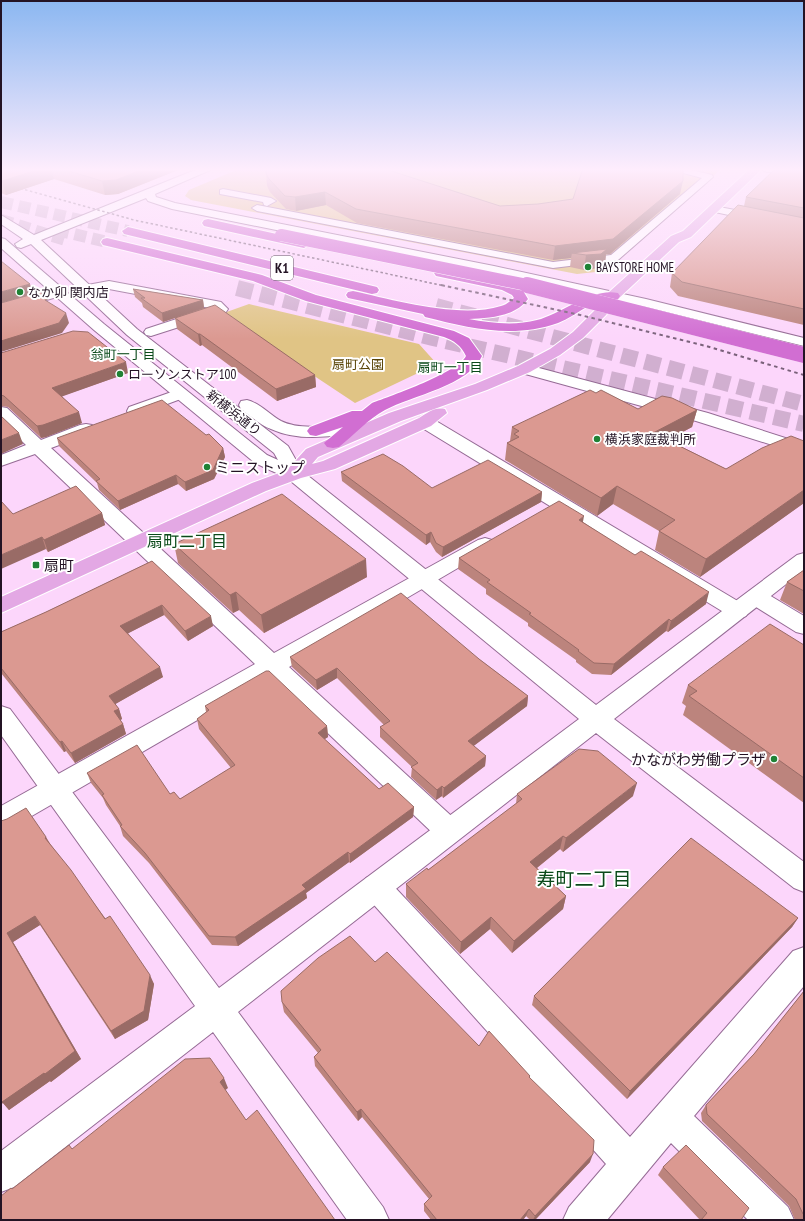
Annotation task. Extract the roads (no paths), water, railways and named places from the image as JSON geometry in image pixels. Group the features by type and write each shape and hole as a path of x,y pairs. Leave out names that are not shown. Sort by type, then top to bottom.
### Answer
{"highway":[{"path":"217,225 506,287 517,292 521,299 516,306 501,312 480,315 453,314 352,295"},
{"path":"220,225 281,235"},
{"path":"239,225 563,293 804,355"},
{"name":"K1","path":"128,231 436,306"},
{"path":"316,431 378,407 453,375 471,363 474,356 470,346 464,340 449,334 311,298 257,278 111,240 352,295 452,320 501,328 539,325 555,320 583,303 613,296"},
{"path":"93,248 199,277"},
{"path":"333,443 378,407"}],"main road":[{"path":"675,239 676,232 683,225"},
{"path":"294,474 312,452 395,417 481,387 524,370 555,352 578,335 601,312 613,296 675,239 687,234 697,225"},
{"path":"1,606 140,540 259,487 294,474 329,465 424,422 481,387"}],"street":[{"name":"新横浜通り","path":"10,225 32,239 91,292 132,332 282,450 294,474"},
{"path":"4,248 67,225"},
{"path":"268,225 486,268 613,296 804,342"},
{"path":"345,225 553,265 614,258 652,225"},
{"path":"794,225 804,227"},
{"path":"4,248 59,292 93,329 180,394 261,459 294,474 596,719 804,878"},
{"path":"91,292 109,285 216,305 221,309 151,332"},
{"path":"1,309 59,292"},
{"path":"91,292 151,332 279,427 293,430 316,431 353,427 395,417"},
{"path":"524,370 702,417 804,450"},
{"path":"1,461 180,394"},
{"path":"1,412 140,540 449,831"},
{"path":"424,422 558,502 747,604 804,626"},
{"path":"538,514 558,502"},
{"path":"1,820 503,534"},
{"path":"1,1174 804,560"},
{"path":"1,716 370,1220"},
{"path":"376,887 630,1164"},
{"path":"582,1220 804,962"},
{"path":"670,1117 775,1220"}],"tunnel":[{"path":"17,225 69,241"},
{"path":"102,225 128,231"},
{"path":"57,230 107,242"},
{"path":"237,288 433,338 804,424"},
{"path":"436,306 804,404"}],"railway":[{"path":"157,225 445,286"},
{"path":"441,285 576,314 706,346 804,375"}],"place":[{"name":"BAYSTORE HOME","path":"588,267"},
{"name":"なか卯 関内店","path":"20,292"},
{"name":"ローソンストア100","path":"120,374"},
{"name":"横浜家庭裁判所","path":"597,439"},
{"name":"ミニストップ","path":"207,467"},
{"name":"扇町","path":"36,565"},
{"name":"かながわ労働プラザ","path":"774,759"}],"district":[{"name":"翁町一丁目","path":"123,354"},
{"name":"扇町一丁目","path":"450,367"},
{"name":"扇町二丁目","path":"187,541"},
{"name":"寿町二丁目","path":"584,879"}],"park label":[{"name":"扇町公園","path":"358,364"}]}
